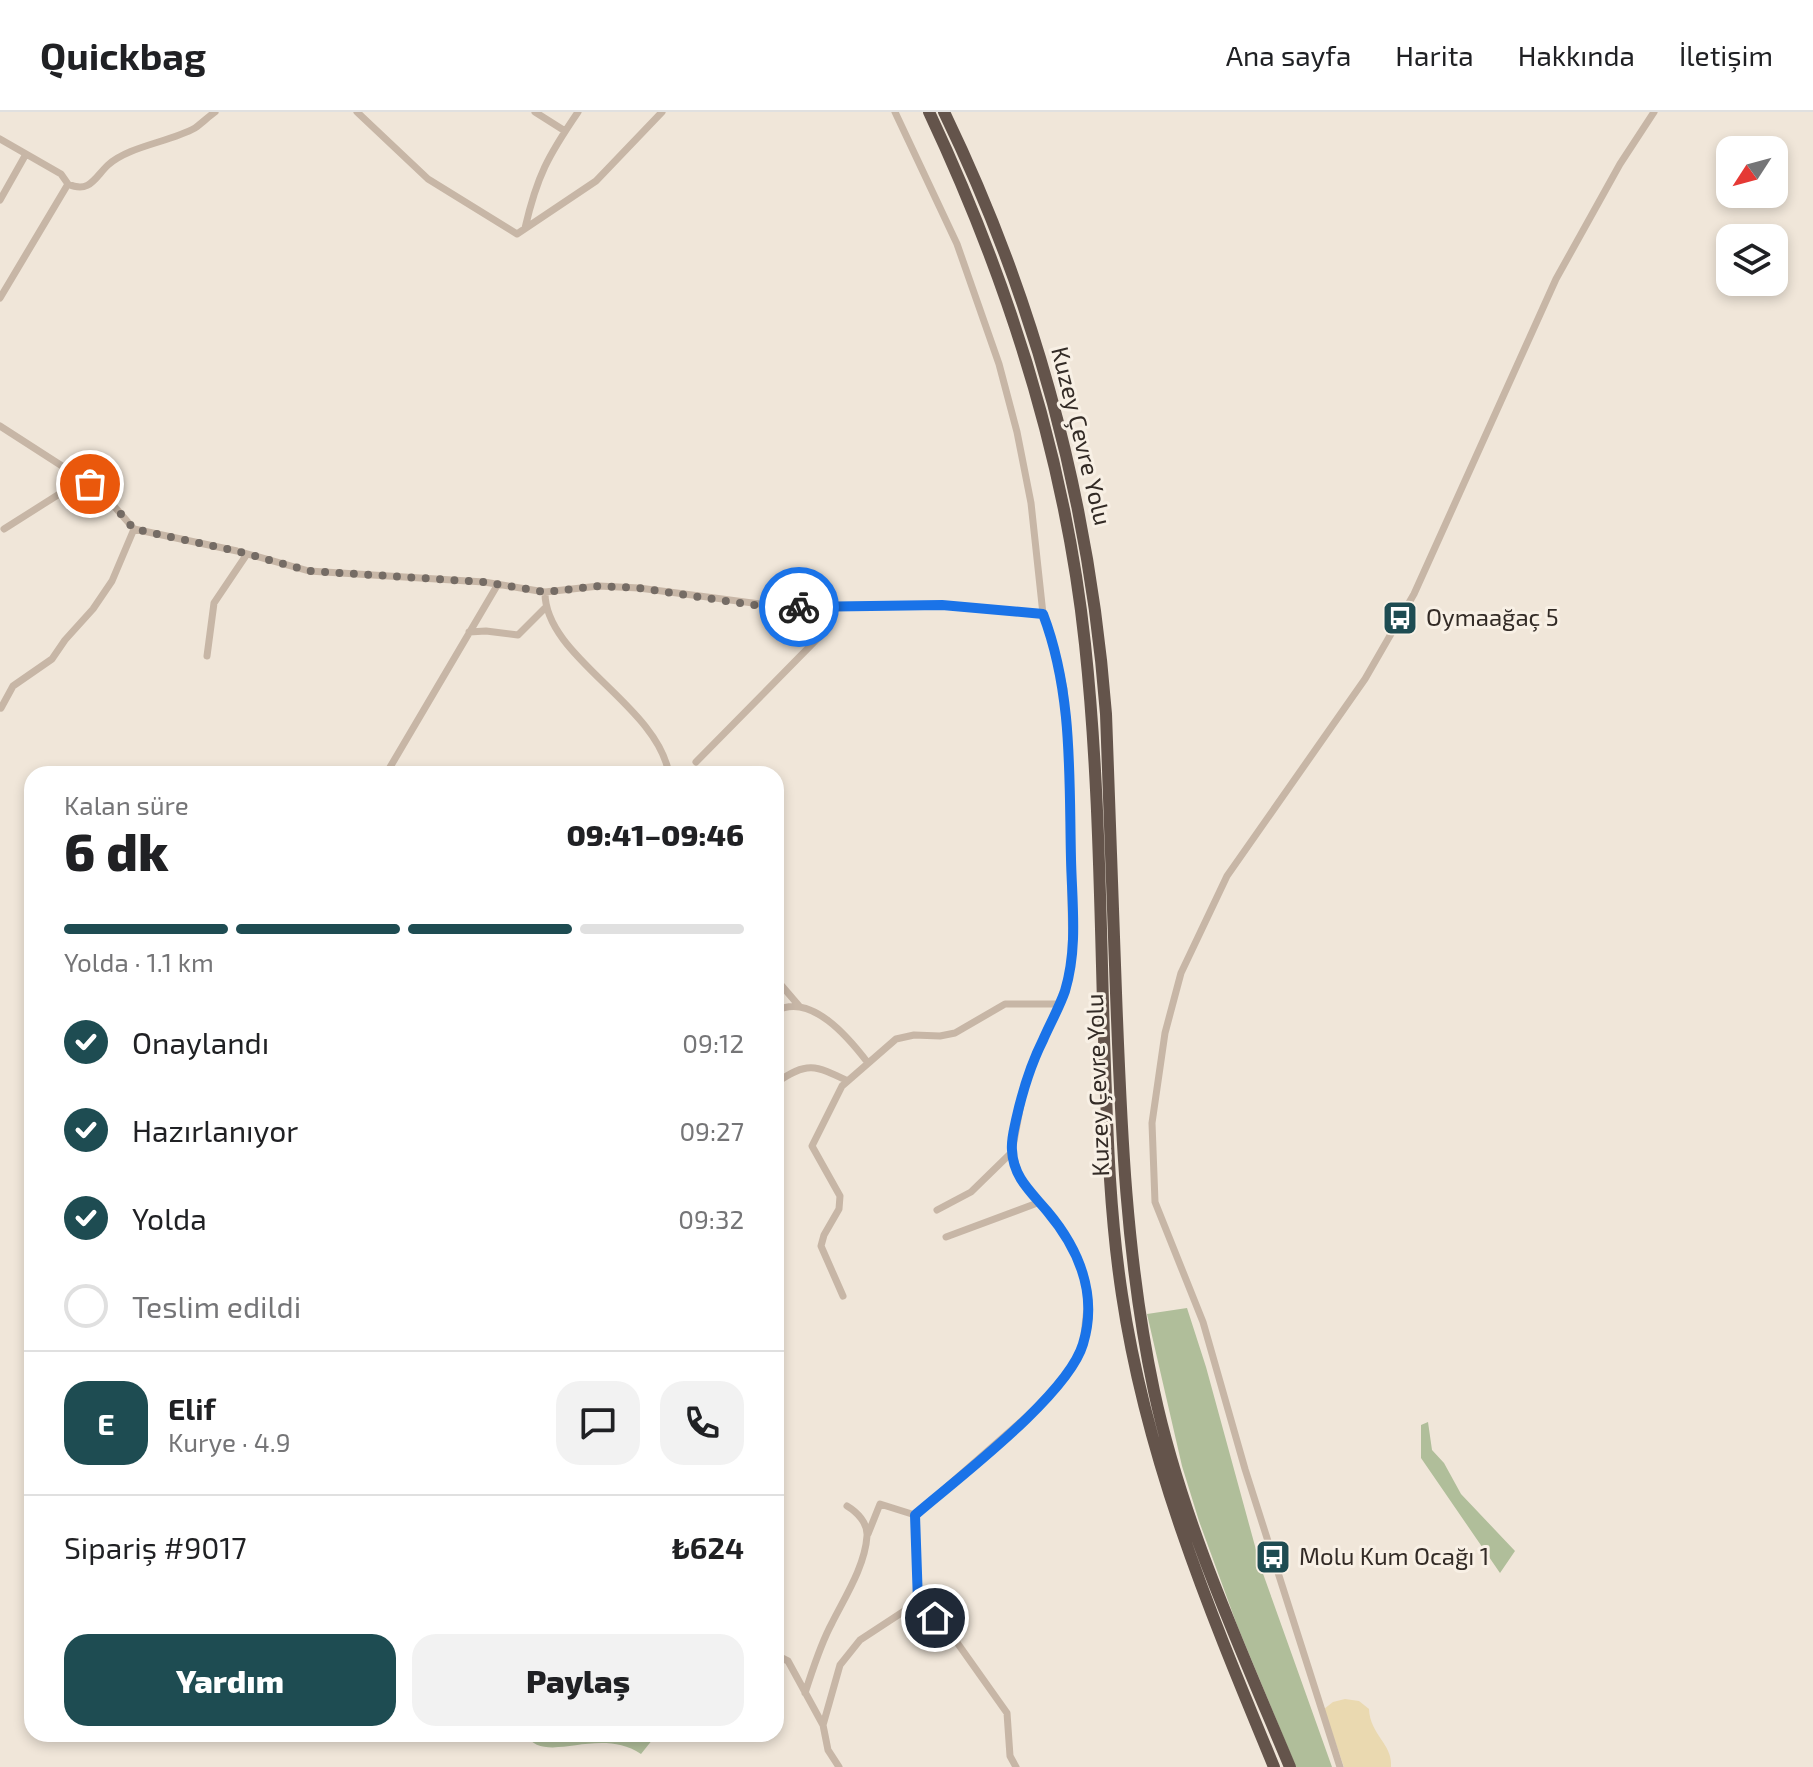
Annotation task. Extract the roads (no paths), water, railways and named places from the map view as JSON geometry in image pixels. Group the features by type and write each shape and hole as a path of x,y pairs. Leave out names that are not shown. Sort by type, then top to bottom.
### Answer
{"highway":[{"name":"Kuzey Çevre Yolu","path":"929,112 964,188 1011,308 1040,408 1066,522 1077,588 1091,720 1108,1158 1122,1297 1141,1397 1157,1460 1184,1542 1274,1767"},
{"name":"Kuzey Çevre Yolu","path":"944,112 971,167 1023,302 1054,404 1082,524 1106,714 1124,1184 1136,1296 1155,1393 1171,1457 1197,1537 1290,1767"}],"street":[{"path":"0,139 61,174 68,184 80,188 98,179 107,166 123,156 194,128 215,112"},
{"path":"357,112 428,179 517,234 596,181 662,112"},
{"path":"535,112 565,131"},
{"path":"525,228 539,176 578,112"},
{"path":"895,112 957,244 999,364 1031,503 1043,614 1059,663 1067,721 1073,944 1068,979 1060,1004 1028,1076 1012,1152 1014,1167 1021,1181 1066,1237 1085,1278 1088,1299 1088,1322 1079,1355 1066,1377 1033,1411 915,1515"},
{"path":"1340,1767 1245,1469 1203,1322 1155,1202 1152,1123 1165,1033 1181,973 1227,876 1365,679 1414,594 1556,279 1620,164 1654,112"},
{"path":"0,200 26,154"},
{"path":"0,298 68,184"},
{"path":"0,426 83,479 113,505 134,529 309,571 498,584 545,592 615,586 753,605 942,605 1043,614"},
{"path":"4,529 83,479"},
{"path":"1,708 13,686 52,659 101,599 134,529"},
{"path":"207,656 214,603 247,554"},
{"path":"391,766 498,584"},
{"path":"545,592 545,608 565,641 651,733 667,766"},
{"path":"696,762 820,636 832,606"},
{"path":"469,632 518,635 545,608"},
{"path":"784,988 800,1007"},
{"path":"843,1296 821,1246 824,1235 838,1214 840,1196 812,1146 824,1117 848,1081 896,1039 955,1033 1005,1004 1060,1004"},
{"path":"784,1008 800,1007 813,1012 832,1025 868,1063"},
{"path":"784,1078 811,1066 820,1067 848,1081"},
{"path":"937,1210 971,1192 1012,1152"},
{"path":"946,1237 1040,1202"},
{"path":"805,1693 824,1639 847,1597 880,1504 915,1515"},
{"path":"847,1506 861,1518 868,1534"},
{"path":"915,1515 918,1602 951,1634 1007,1713 1010,1756 1016,1767"},
{"path":"839,1767 825,1744 823,1725 845,1656 867,1635 918,1602"},
{"path":"784,1658 823,1725"}],"place":[{"name":"Oymaağaç 5","path":"1400,618"},
{"name":"Molu Kum Ocağı 1","path":"1273,1557"}]}
